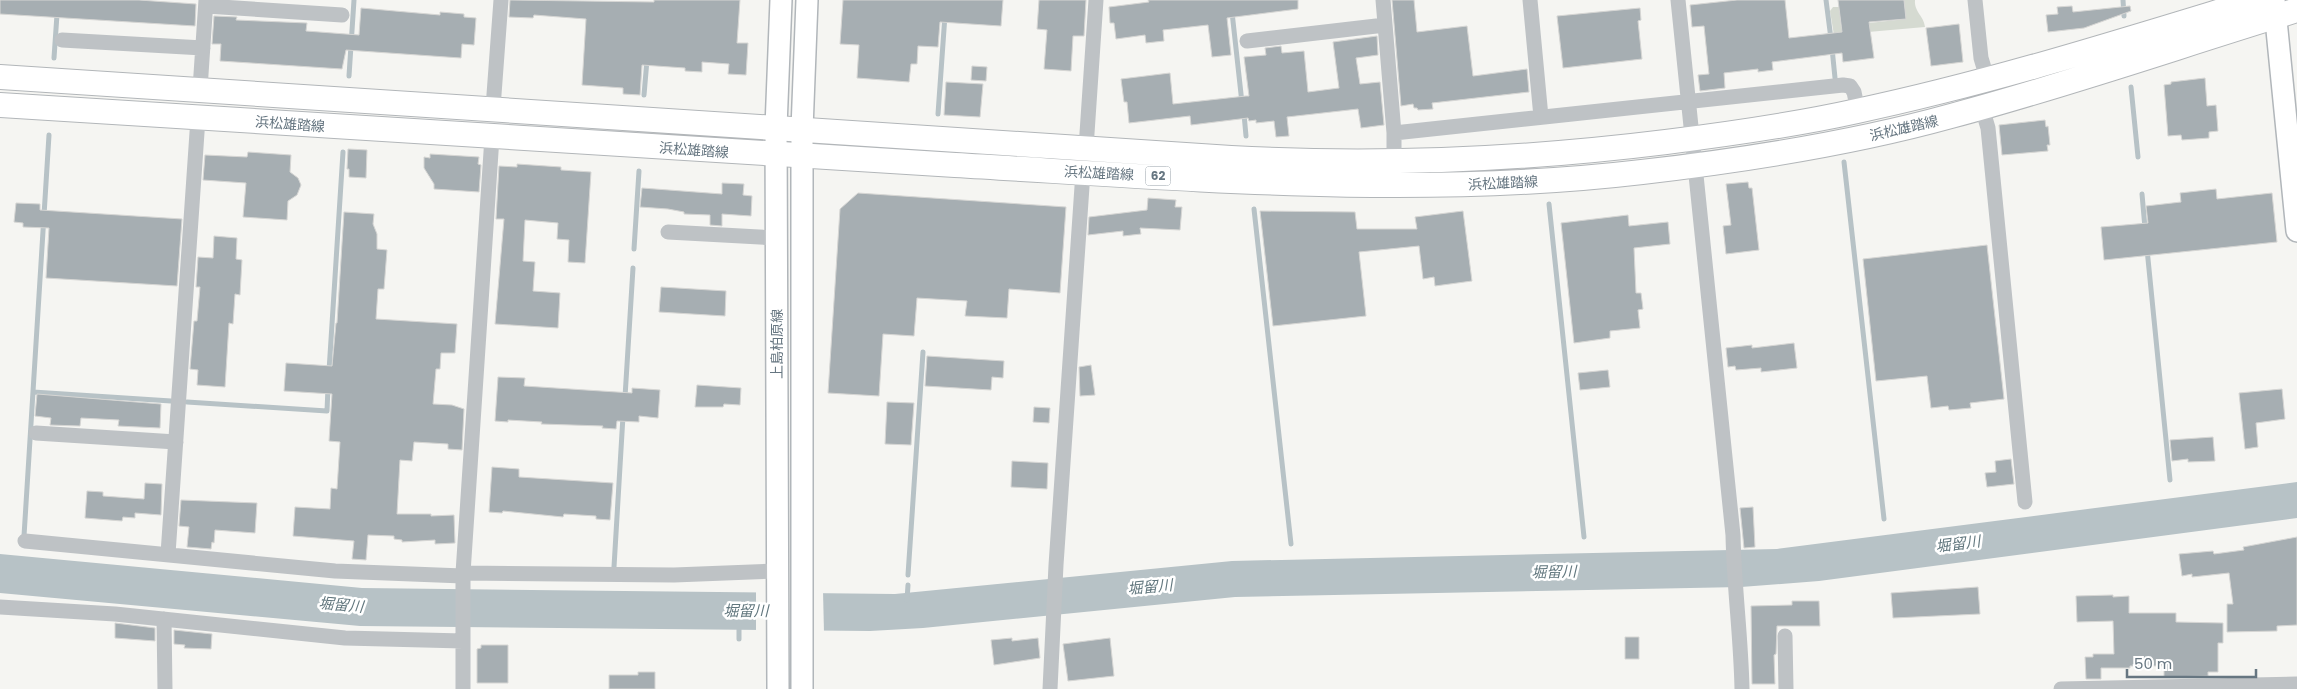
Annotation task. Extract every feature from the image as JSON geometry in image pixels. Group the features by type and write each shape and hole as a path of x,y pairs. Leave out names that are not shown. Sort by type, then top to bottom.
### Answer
{"main road":[{"name":"浜松雄踏線","path":"0,76 1264,160 1394,162 1550,155 1693,138 1858,111 2078,54 2257,0"},
{"name":"浜松雄踏線","path":"0,105 776,155 1323,185 1431,186 1570,180 1695,166 1841,142 1914,126 2082,79 2282,9"}],"street":[{"path":"493,108 501,0"},
{"name":"上島柏原線","path":"778,689 776,127 781,0"},
{"name":"上島柏原線","path":"802,689 802,129 807,0"},
{"path":"1086,148 1096,0"},
{"path":"1383,0 1394,133 1394,162"},
{"path":"1530,0 1541,117"},
{"path":"1678,0 1733,539 1735,598 1742,656 1742,689"},
{"path":"1976,0 1982,58 1987,78"},
{"path":"200,89 206,3 342,15"},
{"path":"2282,9 2297,230"},
{"path":"1247,41 1385,25"},
{"path":"62,40 203,48"},
{"path":"1394,133 1843,85 1850,86 1854,92 1858,111"},
{"path":"1982,108 1988,128 2025,502"},
{"path":"168,554 198,118"},
{"path":"463,689 463,577 492,137"},
{"path":"1050,689 1052,625 1083,172"},
{"path":"668,232 776,238"},
{"path":"36,434 176,442"},
{"path":"25,541 335,570 463,577 778,576"},
{"path":"0,607 67,610 345,638 463,639"},
{"path":"164,619 165,689"},
{"path":"1785,636 1786,689"},
{"path":"2061,689 2297,684"}],"shaded area":[{"path":"1904,0 1915,0 1916,8 1925,27 1834,35 1830,11 1833,7 1839,7 1841,26 1906,19"}],"water":[{"name":"堀留川","path":"2297,482 2297,518 1819,581 1741,587 1235,597 923,628 870,631 360,626 0,593 0,554 362,588 895,594 1232,561 1777,549"}],"pier":[{"path":"756,590 823,591 824,633 756,633"}],"building":[{"path":"0,0 139,0 196,4 195,26 0,14"},
{"path":"510,0 654,2 654,0 740,0 737,43 748,43 746,75 728,74 729,64 702,62 702,72 685,71 685,68 642,65 640,95 623,94 623,88 582,85 586,19 534,15 533,18 509,17"},
{"path":"843,0 1003,0 1001,26 940,22 938,47 918,46 917,64 911,64 909,82 857,78 859,45 840,44"},
{"path":"1039,0 1086,0 1084,36 1073,36 1071,71 1044,69 1047,30 1037,29"},
{"path":"1148,0 1298,0 1298,9 1227,18 1231,55 1212,57 1208,25 1163,30 1164,41 1146,43 1145,35 1116,39 1114,23 1110,23 1109,7 1149,2"},
{"path":"1392,0 1414,0 1417,32 1467,26 1473,76 1527,69 1529,92 1432,103 1433,109 1418,110 1414,108 1413,104 1401,106"},
{"path":"1737,0 1785,0 1789,38 1842,32 1838,0 1904,0 1906,19 1869,22 1874,58 1843,62 1842,53 1772,62 1773,70 1758,72 1758,69 1724,73 1725,88 1700,91 1698,75 1709,74 1704,26 1692,27 1690,5"},
{"path":"2072,6 2073,12 2130,6 2131,11 2084,28 2048,32 2046,15 2058,14 2057,7"},
{"path":"361,8 440,15 440,12 464,14 464,17 476,18 474,45 462,44 461,58 346,50 342,69 220,61 221,44 212,44 214,16 237,17 236,20 307,23 306,31 359,35"},
{"path":"1640,8 1641,20 1638,21 1642,59 1563,68 1557,16"},
{"path":"1959,24 1963,62 1931,66 1926,28"},
{"path":"1377,36 1378,55 1356,58 1360,84 1380,82 1384,125 1361,128 1358,109 1287,117 1289,136 1276,137 1274,121 1256,123 1256,120 1249,121 1248,118 1191,125 1190,116 1129,123 1127,102 1124,102 1121,79 1170,73 1173,104 1249,96 1244,57 1266,55 1265,48 1281,46 1282,53 1304,51 1308,92 1339,88 1333,42"},
{"path":"972,66 987,67 986,81 971,80"},
{"path":"2205,78 2207,106 2216,105 2218,131 2209,132 2209,138 2182,140 2181,135 2168,136 2164,85 2171,84 2171,82"},
{"path":"946,82 983,84 980,117 944,115"},
{"path":"2045,120 2046,127 2048,126 2050,145 2047,145 2048,151 2002,155 1999,125"},
{"path":"348,149 367,150 366,178 349,177 349,169 347,169"},
{"path":"248,152 291,155 290,172 298,178 301,185 297,195 288,201 287,220 243,217 246,183 203,180 205,155 247,157"},
{"path":"430,154 479,157 478,164 481,165 479,192 434,189 434,184 424,168 424,157 430,158"},
{"path":"517,164 561,167 561,170 591,172 585,263 568,262 569,240 557,239 558,223 525,220 523,261 535,262 533,291 560,293 558,328 495,324 504,219 496,219 499,166 517,167"},
{"path":"1748,182 1749,188 1752,188 1759,250 1726,254 1723,226 1731,225 1726,184"},
{"path":"722,183 744,184 743,195 752,196 751,216 722,214 722,226 710,225 710,215 684,214 684,212 668,209 640,207 642,188 722,194"},
{"path":"2216,189 2217,199 2272,193 2277,242 2104,260 2101,227 2148,223 2146,206 2181,202 2180,193"},
{"path":"858,193 1066,207 1060,293 1009,289 1007,318 965,316 967,301 917,298 914,336 883,334 879,396 828,393 840,209"},
{"path":"1148,198 1176,200 1175,207 1182,207 1180,230 1140,228 1141,234 1123,236 1123,231 1088,235 1089,217 1147,210"},
{"path":"16,203 40,204 40,210 182,219 177,286 46,278 49,228 23,227 23,223 14,222"},
{"path":"1260,211 1355,212 1357,229 1417,229 1415,217 1463,211 1472,281 1435,286 1434,277 1423,279 1419,246 1359,252 1366,316 1273,326"},
{"path":"344,212 374,214 373,224 377,234 377,249 387,250 384,289 378,289 376,319 457,324 455,353 441,353 440,369 436,369 433,404 452,405 464,409 462,450 448,449 448,444 414,442 412,461 400,460 397,514 454,515 455,543 435,544 435,540 402,542 402,540 394,539 394,536 368,535 366,560 352,559 354,541 293,536 295,507 330,509 331,488 337,489 340,442 329,441 332,394 284,391 286,363 332,366 337,323"},
{"path":"1628,215 1629,226 1668,222 1670,244 1634,248 1636,293 1641,293 1643,309 1638,310 1640,328 1610,331 1610,338 1574,343 1561,223"},
{"path":"214,236 237,238 236,259 242,260 240,295 235,294 233,324 229,323 225,387 197,385 198,370 190,369 194,321 197,321 200,287 196,287 198,257 213,258"},
{"path":"1987,245 2004,399 1970,403 1971,408 1949,410 1948,406 1931,408 1927,376 1876,381 1863,259"},
{"path":"661,287 726,291 725,316 659,312"},
{"path":"1794,343 1797,368 1761,372 1761,368 1736,370 1735,366 1728,367 1726,348 1752,345 1752,348"},
{"path":"927,356 1004,361 1003,378 992,377 991,390 925,386"},
{"path":"1091,365 1095,395 1080,396 1079,367"},
{"path":"1608,370 1610,387 1580,390 1578,373"},
{"path":"498,377 525,378 524,386 632,393 632,388 660,390 658,418 639,416 639,422 617,421 616,429 602,428 603,426 541,424 542,422 508,420 508,422 495,421"},
{"path":"697,385 741,388 740,405 724,404 723,407 695,407"},
{"path":"2282,389 2285,419 2256,423 2258,447 2245,449 2239,393"},
{"path":"37,394 161,404 160,428 118,426 119,420 81,418 80,426 50,425 51,418 35,416"},
{"path":"887,402 914,403 911,445 885,444"},
{"path":"1034,407 1050,408 1049,423 1033,422"},
{"path":"2213,437 2215,461 2188,462 2188,459 2172,461 2170,440"},
{"path":"2011,459 2014,484 1987,487 1985,473 1996,472 1995,461"},
{"path":"1012,461 1048,463 1047,489 1011,487"},
{"path":"492,467 519,469 519,477 613,483 610,520 596,519 596,516 564,514 563,517 503,511 502,513 489,512"},
{"path":"145,483 162,484 161,515 135,513 135,518 123,517 122,521 85,518 87,491 103,492 103,496 144,499"},
{"path":"181,500 257,503 255,533 215,530 214,543 212,542 211,549 187,547 189,527 179,526"},
{"path":"1753,507 1755,547 1744,548 1740,508"},
{"path":"2297,537 2297,625 2277,626 2277,631 2227,632 2227,604 2233,604 2229,573 2192,577 2192,574 2182,576 2179,554 2213,551 2214,554 2244,550 2243,547"},
{"path":"1978,587 1980,614 1893,618 1891,593"},
{"path":"2113,595 2113,597 2129,596 2129,613 2176,613 2176,622 2223,623 2223,643 2218,643 2218,672 2208,672 2208,676 2164,677 2164,666 2130,666 2130,668 2101,668 2101,679 2086,679 2085,657 2093,657 2093,654 2114,654 2113,621 2077,622 2076,596"},
{"path":"1792,601 1819,601 1820,626 1777,626 1776,654 1774,655 1775,684 1752,684 1751,606 1792,605"},
{"path":"115,623 155,628 155,641 115,638"},
{"path":"174,630 212,634 211,649 184,648 185,645 174,644"},
{"path":"1625,637 1639,637 1639,659 1625,659"},
{"path":"1012,638 1012,641 1038,638 1040,658 994,665 991,640"},
{"path":"1110,638 1114,676 1068,681 1063,644"},
{"path":"481,645 508,645 508,683 477,683 477,649 481,648"},
{"path":"638,672 655,672 655,689 609,689 609,675 638,675"}],"waterway":[{"path":"54,58 58,0"},
{"path":"349,76 354,0"},
{"path":"1826,0 1831,39"},
{"path":"2123,0 2124,16"},
{"path":"1232,12 1242,103"},
{"path":"938,114 945,15"},
{"path":"1832,48 1835,78"},
{"path":"644,95 647,60"},
{"path":"2131,87 2138,157"},
{"path":"1244,114 1246,136"},
{"path":"24,536 49,135"},
{"path":"329,371 343,152"},
{"path":"1844,162 1884,519"},
{"path":"634,249 639,171"},
{"path":"2142,194 2145,228"},
{"path":"1549,204 1584,537"},
{"path":"1254,209 1291,544"},
{"path":"2147,249 2170,480"},
{"path":"625,397 633,268"},
{"path":"908,575 923,352"},
{"path":"187,402 327,411 328,387"},
{"path":"33,392 171,401"},
{"path":"614,567 623,416"},
{"path":"907,600 908,585"},
{"name":"堀留川","path":"739,624 739,639"}]}
